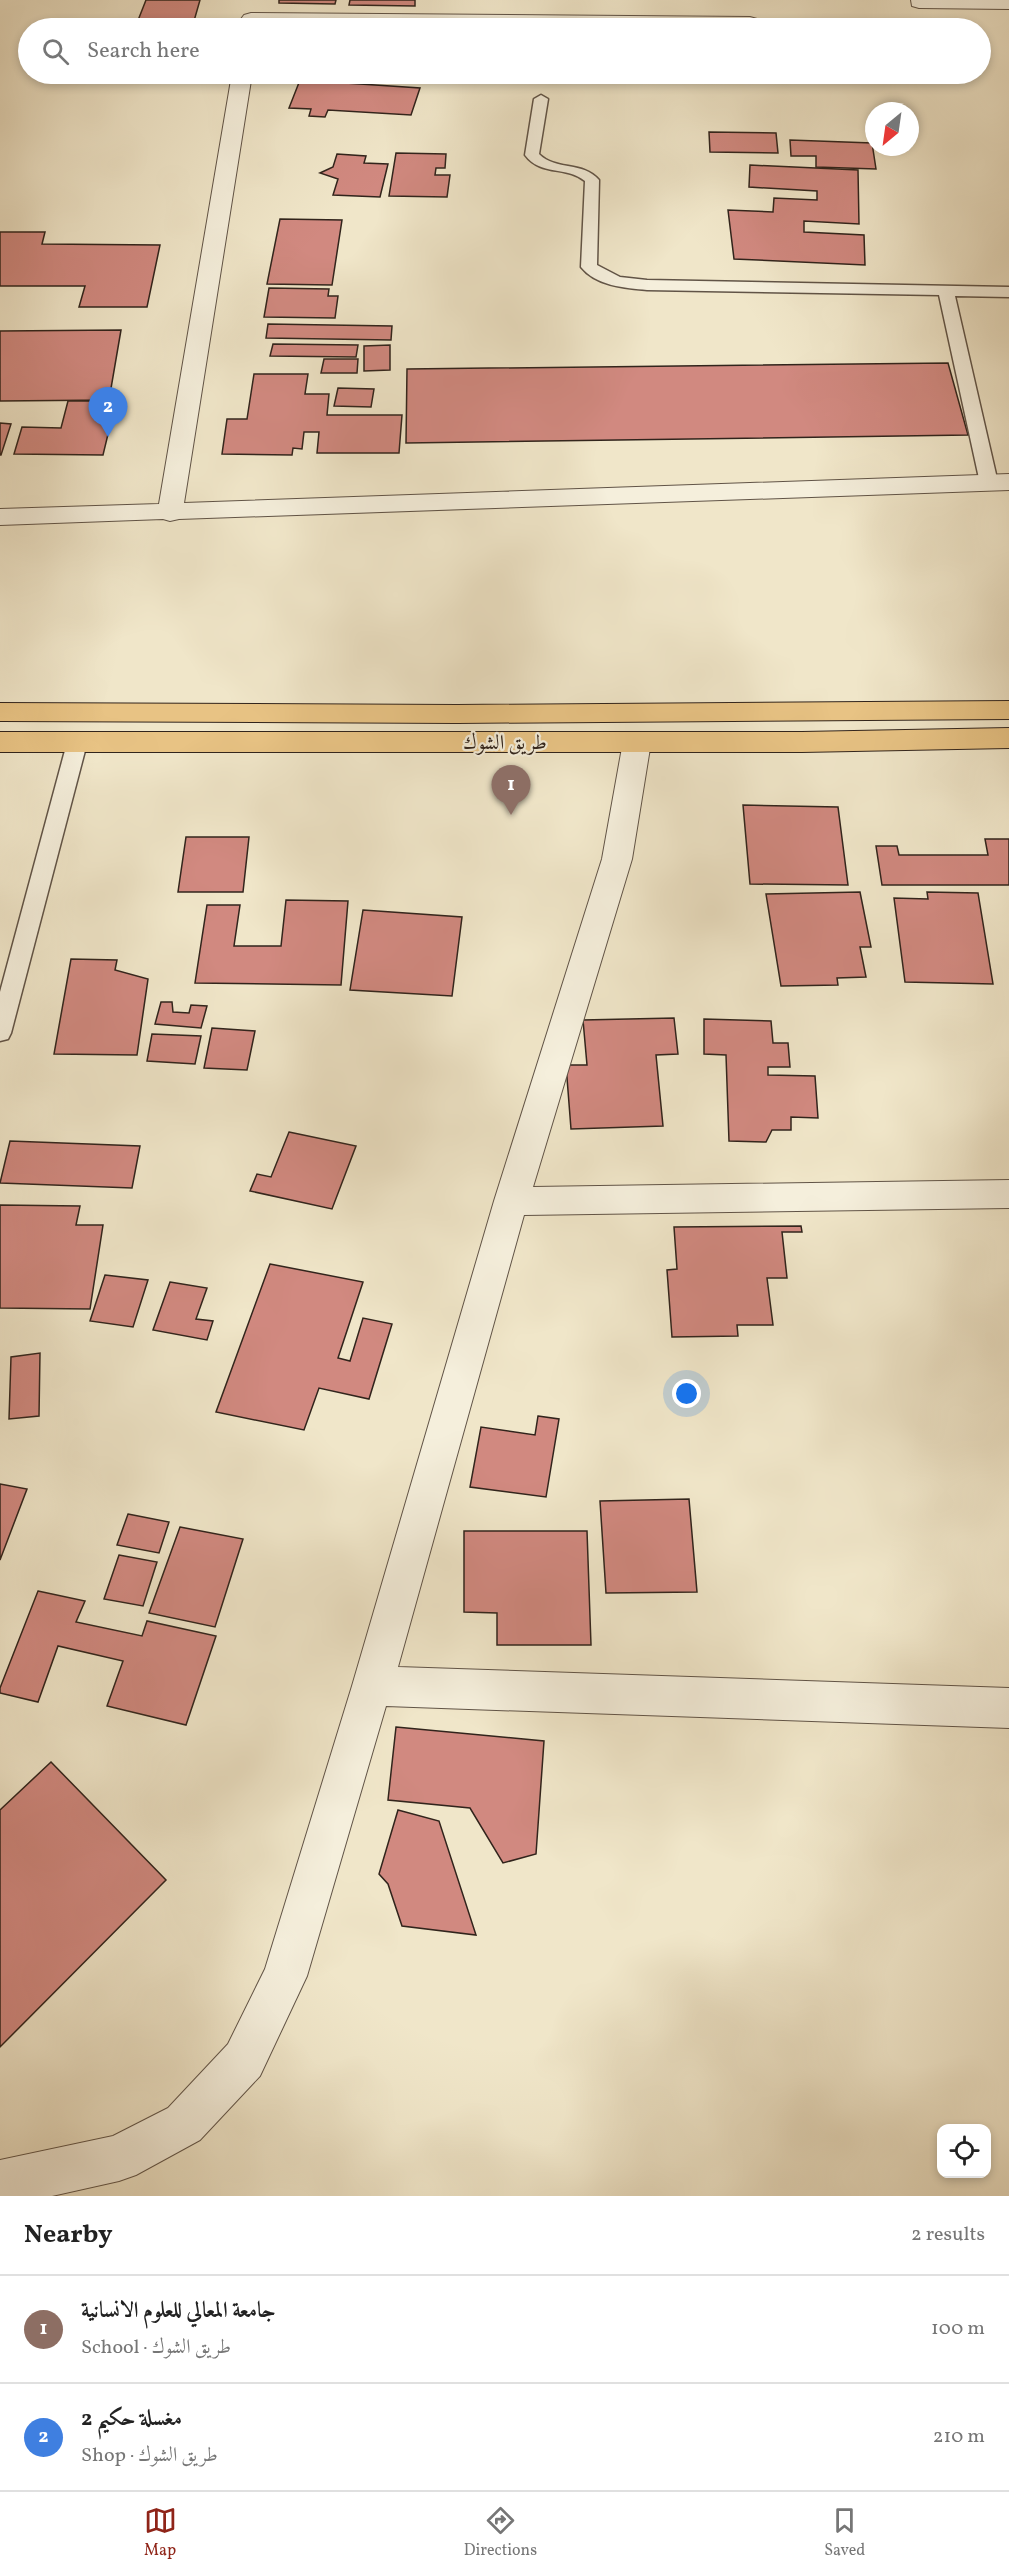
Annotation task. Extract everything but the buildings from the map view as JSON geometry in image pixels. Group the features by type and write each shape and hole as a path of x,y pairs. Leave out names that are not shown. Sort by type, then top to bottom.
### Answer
{"main road":[{"name":"طريق الشوك","path":"0,712 457,714 1009,710"},
{"name":"طريق الشوك","path":"0,742 638,742 1009,738"}],"street":[{"path":"659,0 661,18"},
{"path":"919,2 1009,3"},
{"path":"252,16 388,18"},
{"path":"170,513 240,84"},
{"path":"0,517 170,513 999,482"},
{"path":"0,2184 119,2158 184,2124 244,2060 285,1976 372,1686 511,1201 617,859 638,742"},
{"path":"511,1201 1009,1194"},
{"path":"372,1686 1009,1708"}],"lane":[{"path":"541,99 532,155 540,163 580,171 592,180 589,267 601,277 622,283 647,285 1009,292"},
{"path":"946,291 980,450 999,482"},
{"path":"0,1033 77,743"}],"place":[{"name":"مغسلة حكيم 2","path":"108,437"},
{"name":"جامعة المعالي للعلوم الانسانية","path":"511,815"}]}
